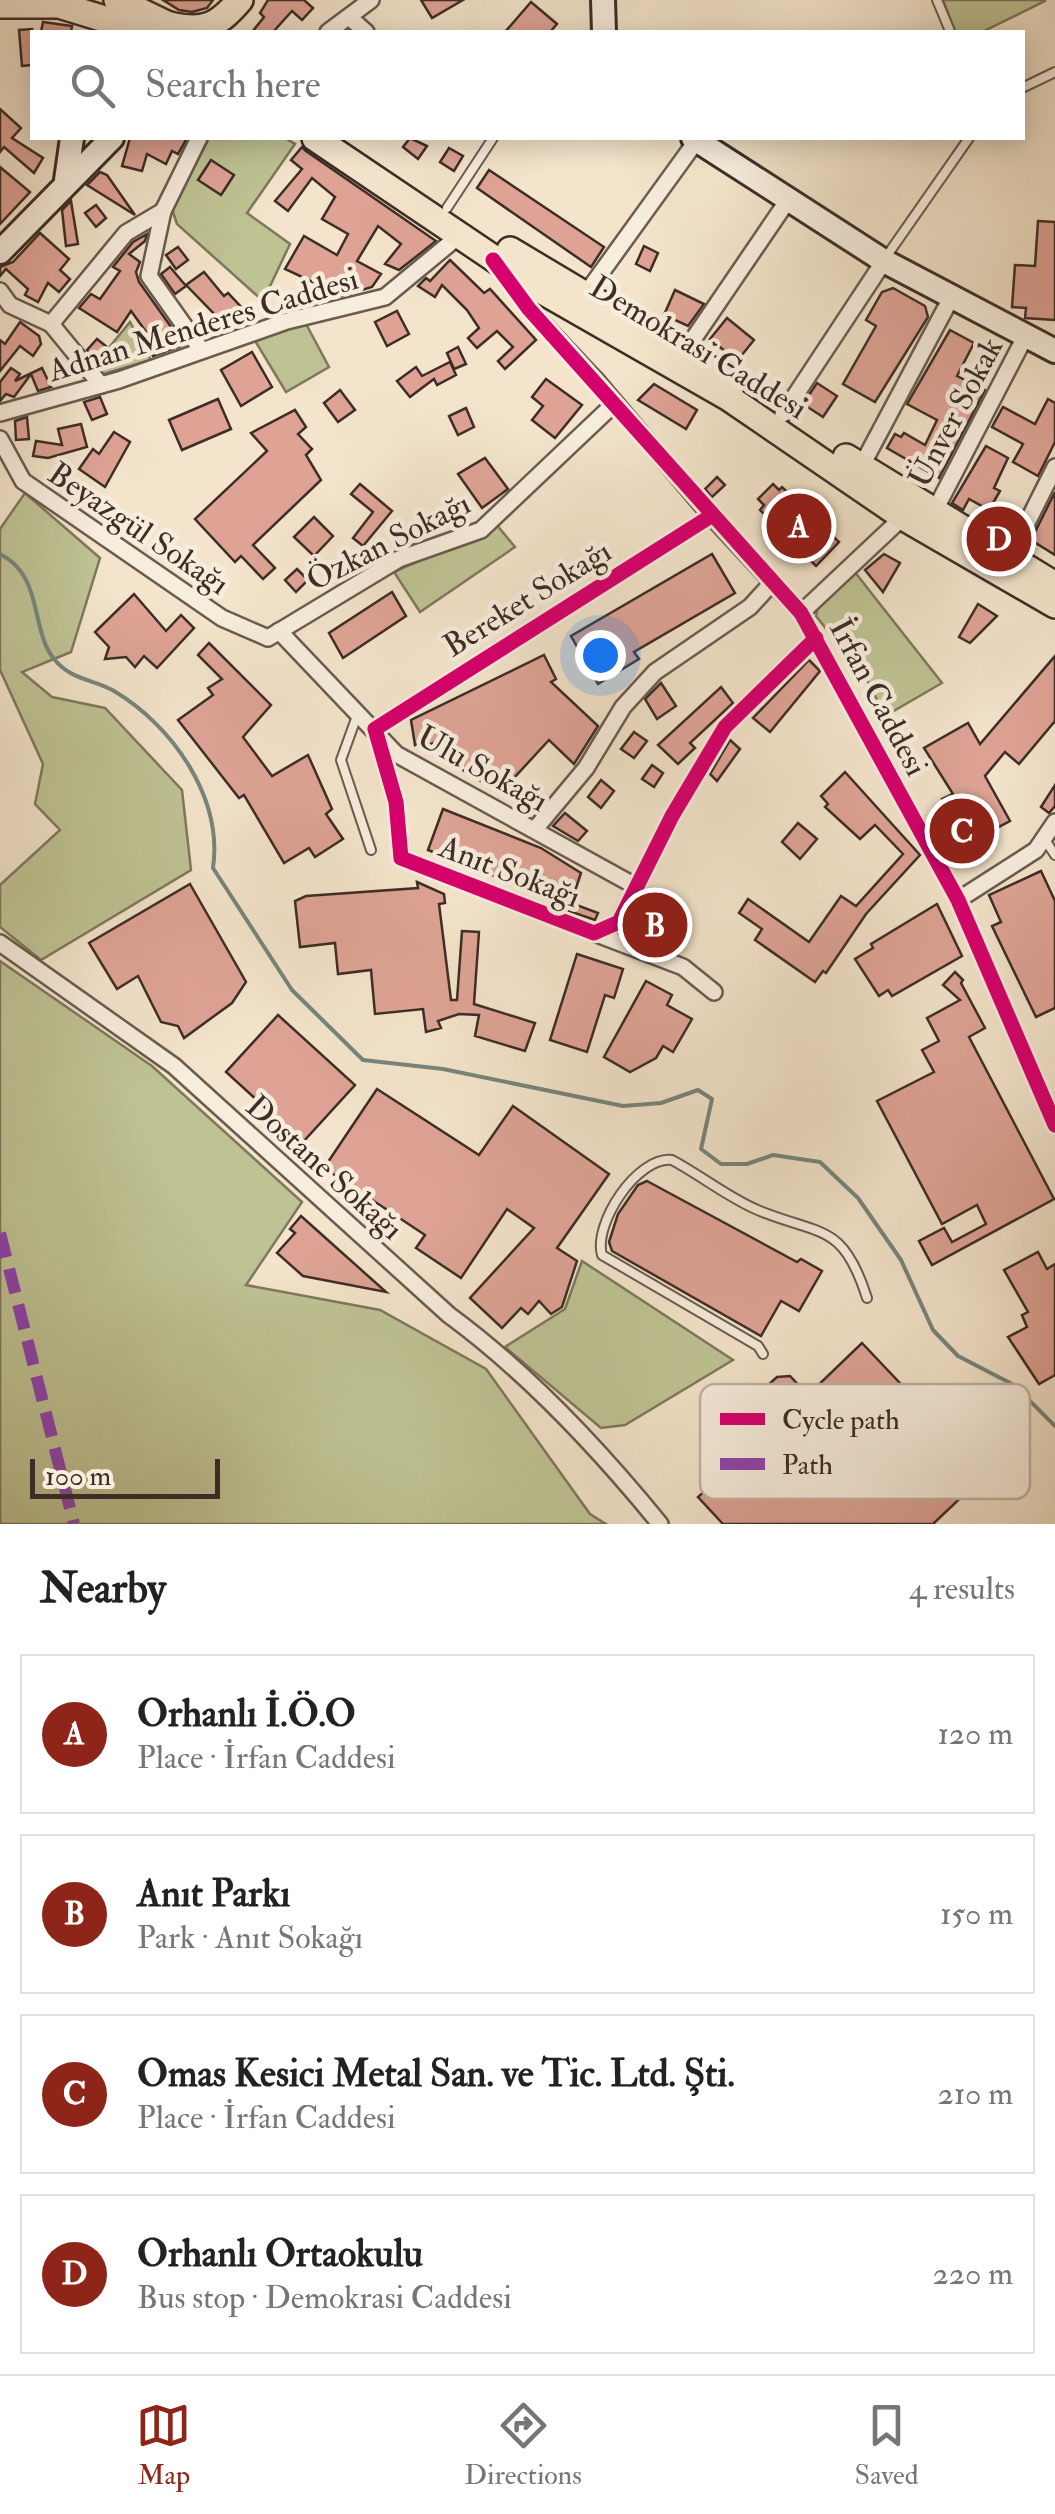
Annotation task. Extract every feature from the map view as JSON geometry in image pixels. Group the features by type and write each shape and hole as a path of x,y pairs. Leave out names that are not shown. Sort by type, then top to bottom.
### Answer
{"main road":[{"path":"117,0 167,30"},
{"path":"0,5 59,6 91,23 205,30 222,20 240,0"},
{"path":"231,30 257,0"},
{"name":"Demokrasi Caddesi","path":"318,140 493,260 729,398 904,517 1055,605"},
{"name":"Demokrasi Caddesi","path":"350,140 447,208 692,357 933,514 1055,585"}],"street":[{"path":"331,30 371,0"},
{"path":"603,0 604,30"},
{"path":"349,17 364,30"},
{"path":"0,252 66,180 110,140"},
{"path":"198,140 162,211 149,276 200,348"},
{"path":"585,295 694,140"},
{"path":"697,140 884,261 1055,351"},
{"path":"71,142 80,158 93,154"},
{"path":"66,180 71,142"},
{"path":"692,357 694,338 788,200"},
{"path":"51,324 126,233 162,211"},
{"name":"Adnan Menderes Caddesi","path":"0,413 101,386 200,348 385,297 460,236"},
{"name":"İrfan Caddesi","path":"493,260 530,310 616,403 710,516 802,613 958,900 1055,1125"},
{"path":"782,414 884,261"},
{"path":"861,466 951,298"},
{"path":"3,302 51,324 101,386"},
{"name":"Ünver Sokak","path":"933,514 1026,335"},
{"name":"Özkan Sokağı","path":"274,635 399,559 481,530 616,403"},
{"name":"Beyazgül Sokağı","path":"0,439 23,482 222,618 274,635"},
{"path":"1009,559 1055,467"},
{"name":"Bereket Sokağı","path":"375,729 710,516"},
{"path":"802,613 904,517"},
{"path":"536,828 586,768 622,707 655,672 750,607 771,584"},
{"name":"Ulu Sokağı","path":"274,635 375,729 396,754 536,828 636,887"},
{"name":"Anıt Sokağı","path":"375,729 396,802 402,858 594,933 619,922 724,727 816,638"},
{"path":"958,900 1036,850 1055,822"},
{"path":"594,933 683,967 714,992"},
{"name":"Dostane Sokağı","path":"0,943 174,1066 449,1315 496,1350 596,1451 660,1524"}],"lane":[{"path":"937,0 949,30"},
{"path":"1025,87 1055,72"},
{"path":"447,208 492,140"},
{"path":"884,261 967,140"},
{"path":"358,713 340,760 371,850"},
{"path":"1044,838 1055,855"},
{"path":"764,1354 758,1346 602,1254 600,1236 639,1170 659,1160 672,1160 758,1210 822,1230 853,1262 868,1298"}],"green space":[{"path":"943,0 1045,0 986,30 954,30"},
{"path":"208,140 288,140 295,144 247,213 290,244 263,301 177,224 172,209"},
{"path":"130,322 151,360 100,375 93,367"},
{"path":"305,322 329,367 286,392 254,339"},
{"path":"25,493 100,558 71,652 22,672 52,697 105,708 182,790 191,870 41,960 0,927 0,885 60,830 35,804 43,764 0,670 0,529"},
{"path":"496,524 515,547 420,612 394,572"},
{"path":"854,571 942,683 885,716 868,682 816,616 818,607"},
{"path":"643,898 684,918 668,952 626,931"},
{"path":"0,961 152,1066 302,1202 246,1285 380,1310 486,1369 590,1514 606,1524 0,1524"},
{"path":"582,1261 733,1360 625,1425 601,1428 505,1347 565,1309"}],"building":[{"path":"163,0 213,0 207,8 192,12 179,10"},
{"path":"268,0 304,0 313,8 302,20 292,11 275,30 254,30 264,17 260,13"},
{"path":"421,0 463,0 432,18"},
{"path":"531,2 557,24 552,30 507,30"},
{"path":"43,22 72,26 71,30 41,30"},
{"path":"32,29 30,65 22,66 19,30"},
{"path":"0,109 21,128 12,138 43,158 34,173 4,147 0,152"},
{"path":"129,140 186,140 178,154 172,151 166,164 147,154 142,171 122,166"},
{"path":"408,140 427,146 418,159 403,147"},
{"path":"302,147 436,241 399,270 385,264 401,244 378,226 357,261 381,274 372,287 342,296 285,269 304,236 337,255 348,234 322,219 335,197 312,178 288,211 275,201 302,169 291,160"},
{"path":"449,148 463,156 454,171 440,162"},
{"path":"211,160 234,175 221,195 198,180"},
{"path":"0,167 30,192 0,224"},
{"path":"489,170 604,247 591,267 477,188"},
{"path":"100,172 107,175 135,215 87,185"},
{"path":"71,201 78,244 66,246 62,210"},
{"path":"96,205 106,218 96,227 85,213"},
{"path":"1038,221 1055,222 1055,320 1025,318 1026,308 1012,307 1015,265 1035,266"},
{"path":"40,233 69,259 60,270 70,279 59,292 48,283 38,302 25,295 28,289 6,269 0,276 0,267 13,262"},
{"path":"147,234 145,241 129,254 140,262 136,272 139,282 184,345 153,356 143,335 147,333 131,311 117,332 79,308 91,294 100,299 120,271 113,267 133,242"},
{"path":"644,246 658,253 650,271 636,264"},
{"path":"178,247 188,260 176,269 166,255"},
{"path":"450,260 484,293 490,289 536,340 505,369 498,361 513,347 497,331 477,348 468,338 479,328 467,310 442,285 435,297 418,286 426,278 430,281"},
{"path":"170,267 186,286 175,294 161,274"},
{"path":"204,272 224,296 228,293 244,310 226,326 186,285"},
{"path":"893,288 925,306 928,317 875,402 843,384 876,326 866,320 882,292"},
{"path":"675,290 704,304 688,326 664,315"},
{"path":"397,311 409,334 387,346 375,322"},
{"path":"727,318 754,340 737,361 710,339"},
{"path":"20,322 39,336 41,344 33,356 20,346 0,371 0,340 5,344"},
{"path":"950,330 974,343 957,376 985,390 939,478 887,448 895,434 901,437 904,433 925,445 937,420 907,404"},
{"path":"97,339 107,347 95,361 87,350"},
{"path":"458,347 466,364 454,369 447,353"},
{"path":"252,352 272,387 241,406 221,370"},
{"path":"450,362 456,375 437,385 434,379 410,397 397,381 416,367 422,376"},
{"path":"11,368 20,374 15,381 42,368 51,387 38,391 31,374 14,397 6,394 0,401 0,382"},
{"path":"546,379 582,405 555,438 532,420 543,406 532,397"},
{"path":"817,383 837,396 823,417 803,404"},
{"path":"654,384 697,410 686,429 638,400"},
{"path":"340,390 355,410 338,422 324,403"},
{"path":"100,397 107,414 92,420 84,402"},
{"path":"218,399 231,429 182,450 169,420"},
{"path":"1048,399 1055,403 1055,442 1038,476 1013,462 1023,444 992,427 1003,407 1035,424"},
{"path":"466,408 474,427 458,435 449,416"},
{"path":"295,410 306,427 298,434 312,449 306,455 321,480 253,545 275,568 263,579 241,556 235,562 195,519 267,451 251,433"},
{"path":"27,417 29,439 16,440 15,421"},
{"path":"81,424 87,447 48,458 33,456 36,441 62,445 58,429"},
{"path":"114,432 130,442 105,487 79,469 93,449 99,454"},
{"path":"986,446 1008,458 994,488 1000,491 989,510 969,499 963,510 952,503"},
{"path":"485,458 508,489 482,508 458,474"},
{"path":"717,477 725,485 712,497 705,489"},
{"path":"360,484 392,511 363,546 353,538 373,512 351,494"},
{"path":"773,484 779,490 782,487 839,542 816,566 760,510 764,505 758,499"},
{"path":"1055,492 1055,555 1031,540"},
{"path":"314,517 333,536 314,556 294,537"},
{"path":"712,554 735,593 634,652 639,659 598,684 571,636"},
{"path":"884,554 900,563 883,592 865,570"},
{"path":"297,569 308,580 296,592 285,580"},
{"path":"392,592 406,616 343,658 329,633"},
{"path":"134,594 166,631 181,615 194,628 157,668 144,656 135,667 126,657 105,659 109,647 95,632"},
{"path":"978,604 997,616 970,643 959,637"},
{"path":"209,643 271,705 243,737 272,776 308,755 332,809 326,814 343,839 315,857 309,848 284,863 244,795 239,798 178,720 213,695 208,688 222,679 198,655"},
{"path":"544,655 556,679 551,682 598,726 574,764 549,740 501,792 485,778 481,781 463,770 435,742 423,748 420,742 415,745 411,720"},
{"path":"1055,656 1055,721 1019,764 1005,752 985,776 1010,821 978,838 981,842 960,851 945,824 952,819 942,799 953,794 924,748 968,723 980,744"},
{"path":"809,660 820,671 770,732 753,718"},
{"path":"661,683 676,706 657,719 645,699"},
{"path":"721,687 733,703 690,743 695,748 678,764 658,745"},
{"path":"634,732 647,741 634,758 621,749"},
{"path":"730,740 740,749 717,781 710,774"},
{"path":"652,765 663,773 654,787 642,779"},
{"path":"845,772 920,855 866,914 826,973 823,971 815,982 755,940 762,929 739,913 748,899 809,942 841,896 856,906 903,854 875,825 860,839 825,807 828,804 821,796"},
{"path":"601,780 614,791 601,808 588,797"},
{"path":"1055,785 1055,806 1049,813 1041,807"},
{"path":"443,809 541,848 581,873 571,903 598,913 595,920 566,910 568,905 512,875 509,882 428,850"},
{"path":"565,813 587,831 578,841 553,826"},
{"path":"798,823 817,839 800,859 782,842"},
{"path":"1041,871 1055,901 1055,1008 1036,1017 992,926 1001,922 989,895"},
{"path":"417,882 444,894 445,903 439,904 451,1000 457,1000 462,931 479,932 474,1004 535,1023 525,1051 475,1036 479,1015 459,1014 438,1021 441,1028 426,1032 423,1009 375,1014 371,970 338,974 335,943 300,947 295,901 306,896 418,888"},
{"path":"190,884 246,982 232,1003 184,1038 178,1026 161,1022 138,976 117,989 89,943"},
{"path":"937,904 962,956 892,996 888,990 879,996 855,959 873,948 871,944"},
{"path":"577,954 623,969 614,998 605,995 587,1052 550,1040"},
{"path":"955,972 963,980 961,983 985,1028 969,1037 1054,1199 932,1265 919,1241 944,1228 952,1242 986,1224 977,1205 942,1224 877,1101 934,1072 922,1050 939,1041 927,1018 960,1000 943,985"},
{"path":"646,981 672,995 667,1005 692,1019 673,1052 663,1046 656,1058 630,1072 604,1057"},
{"path":"278,1015 355,1085 303,1142 226,1072"},
{"path":"377,1089 479,1155 513,1106 609,1174 557,1248 577,1261 562,1307 551,1314 539,1301 528,1314 521,1308 502,1328 470,1298 534,1228 507,1209 461,1278 416,1248 425,1235 324,1168"},
{"path":"647,1181 797,1262 801,1259 822,1271 799,1311 781,1301 761,1336 612,1251 609,1242 618,1214 638,1185"},
{"path":"301,1216 386,1292 303,1276 277,1253 295,1233 290,1229"},
{"path":"1038,1252 1047,1269 1055,1264 1055,1375 1039,1384 1008,1337 1027,1327 1022,1315 1028,1312 1004,1270"},
{"path":"862,1343 901,1384 819,1384"},
{"path":"790,1376 798,1384 769,1384 777,1377"},
{"path":"698,1497 960,1499 933,1524 723,1524"}],"waterway":[{"path":"0,554 24,576 54,659 68,672 106,687 136,706 174,744 202,790 214,842 213,868 292,990 363,1060 443,1069 623,1106 661,1103 698,1090 712,1099 701,1149 721,1164 747,1164 773,1155 820,1162 858,1198 901,1260 933,1330 958,1356 1012,1384"},
{"path":"1030,1401 1055,1426"}],"marked path":[{"path":"0,1233 74,1524"}],"cycle path":[{"path":"493,260 529,309 801,613 958,900 1055,1125"},
{"path":"711,516 375,729 396,802 401,858 594,933 619,922 672,816 725,727 816,638"}],"place":[{"name":"Orhanlı İ.Ö.O","path":"799,526"},
{"name":"Orhanlı Ortaokulu","path":"999,539"},
{"name":"Omas Kesici Metal San. ve Tic. Ltd. Şti.","path":"962,831"},
{"name":"Anıt Parkı","path":"655,925"}]}
